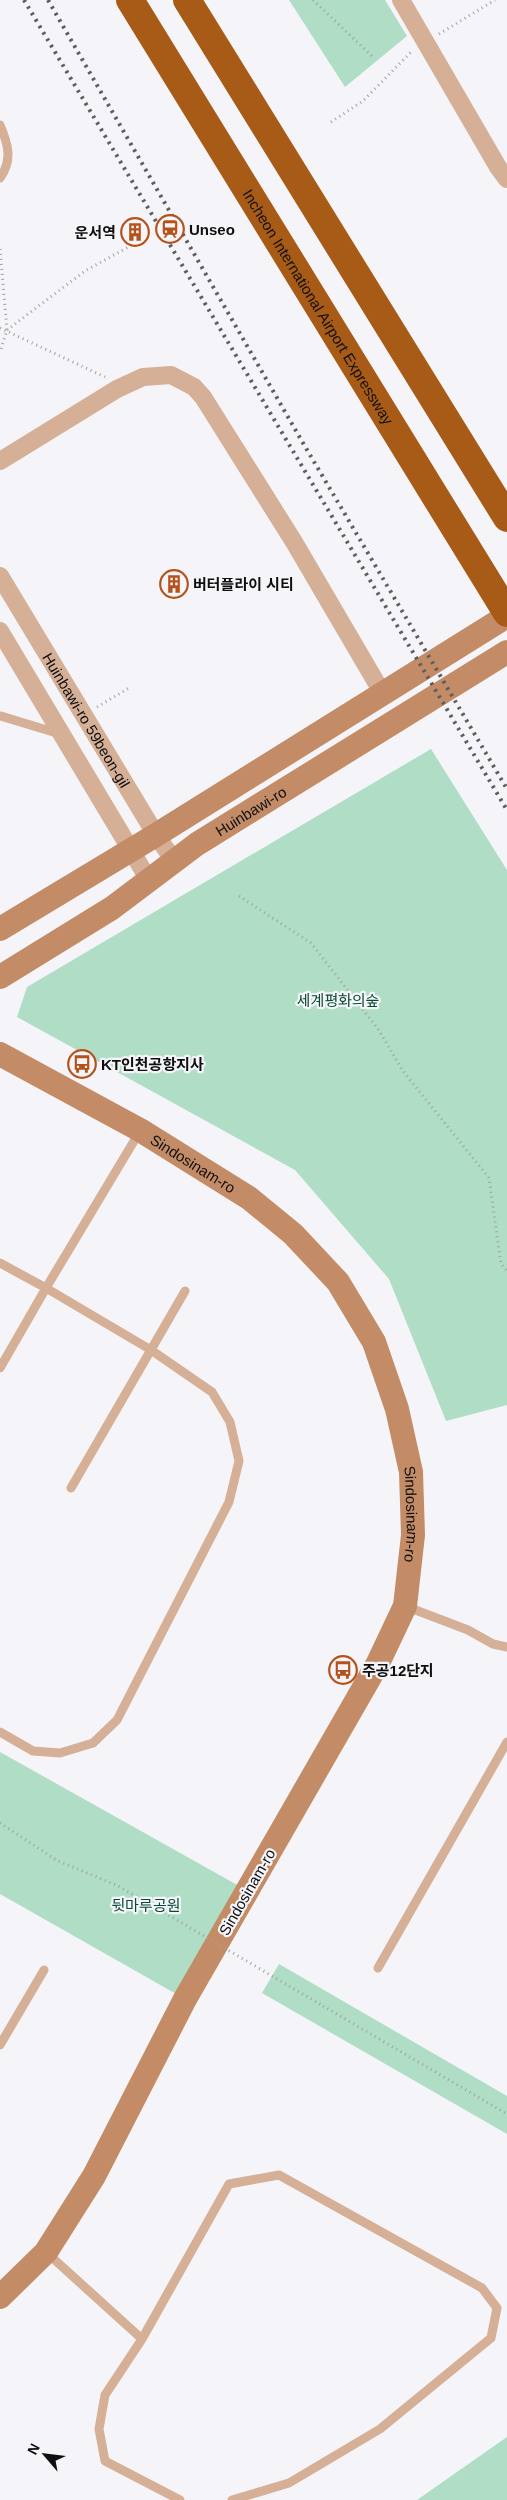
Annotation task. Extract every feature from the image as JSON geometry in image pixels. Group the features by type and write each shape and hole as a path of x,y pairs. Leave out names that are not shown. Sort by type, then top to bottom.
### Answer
{"highway":[{"name":"Incheon International Airport Expressway","path":"130,0 503,608"},
{"path":"187,0 507,518"}],"street":[{"path":"401,0 498,168 507,179"},
{"path":"0,461 117,389 143,377 171,375 194,387 203,397 294,542 383,694"},
{"name":"Huinbawi-ro 59beon-gil","path":"0,576 156,835 175,862"},
{"name":"Huinbawi-ro","path":"0,928 156,835 383,694 503,608"},
{"name":"Huinbawi-ro 59beon-gil","path":"0,632 150,882"},
{"name":"Huinbawi-ro","path":"0,977 112,908 150,882 197,844 507,652"},
{"name":"Sindosinam-ro","path":"0,1054 140,1130 249,1198 293,1234 338,1282 374,1342 397,1409 411,1472 412,1534 404,1606 373,1671 185,1999 94,2176 46,2252 0,2297"}],"lane":[{"path":"0,125 9,147 5,172 0,178"},
{"path":"0,716 61,734"},
{"path":"0,1368 140,1130"},
{"path":"0,1263 151,1350 212,1392 230,1422 239,1461 229,1502 117,1720 92,1743 60,1753 33,1751 0,1732"},
{"path":"71,1488 186,1291"},
{"path":"404,1606 468,1630 494,1644 507,1647"},
{"path":"378,1968 507,1742"},
{"path":"0,2045 44,1970"},
{"path":"180,2500 105,2461 99,2429 105,2396 142,2339 229,2184 279,2175 482,2288 497,2308 491,2338 380,2429 289,2483 232,2500"},
{"path":"46,2252 142,2339"}],"path":[{"path":"313,0 373,57"},
{"path":"438,34 495,0"},
{"path":"331,122 363,101 417,46"},
{"path":"7,330 86,271 132,245"},
{"path":"0,249 7,330 0,352"},
{"path":"0,328 102,374 117,389"},
{"path":"84,715 129,688"},
{"path":"239,896 310,943 378,1029 403,1071 489,1178 501,1264 507,1271"},
{"path":"0,1823 56,1860 116,1885 507,2114"}],"green space":[{"path":"289,0 385,0 407,36 345,87"},
{"name":"세계평화의숲","path":"431,749 507,870 507,1405 446,1421 389,1279 295,1170 17,1017 27,987"},
{"name":"뒷마루공원","path":"0,1752 248,1891 185,1999 0,1894"},
{"path":"279,1964 507,2096 507,2134 262,1993"},
{"path":"507,2437 507,2500 417,2500"}],"railway":[{"path":"24,0 507,810"},
{"path":"48,0 303,443 507,789"}],"place":[{"name":"Unseo","path":"170,229"},
{"name":"운서역","path":"135,232"},
{"name":"버터플라이 시티","path":"174,584"},
{"name":"KT인천공항지사","path":"82,1064"},
{"name":"주공12단지","path":"343,1670"}]}
